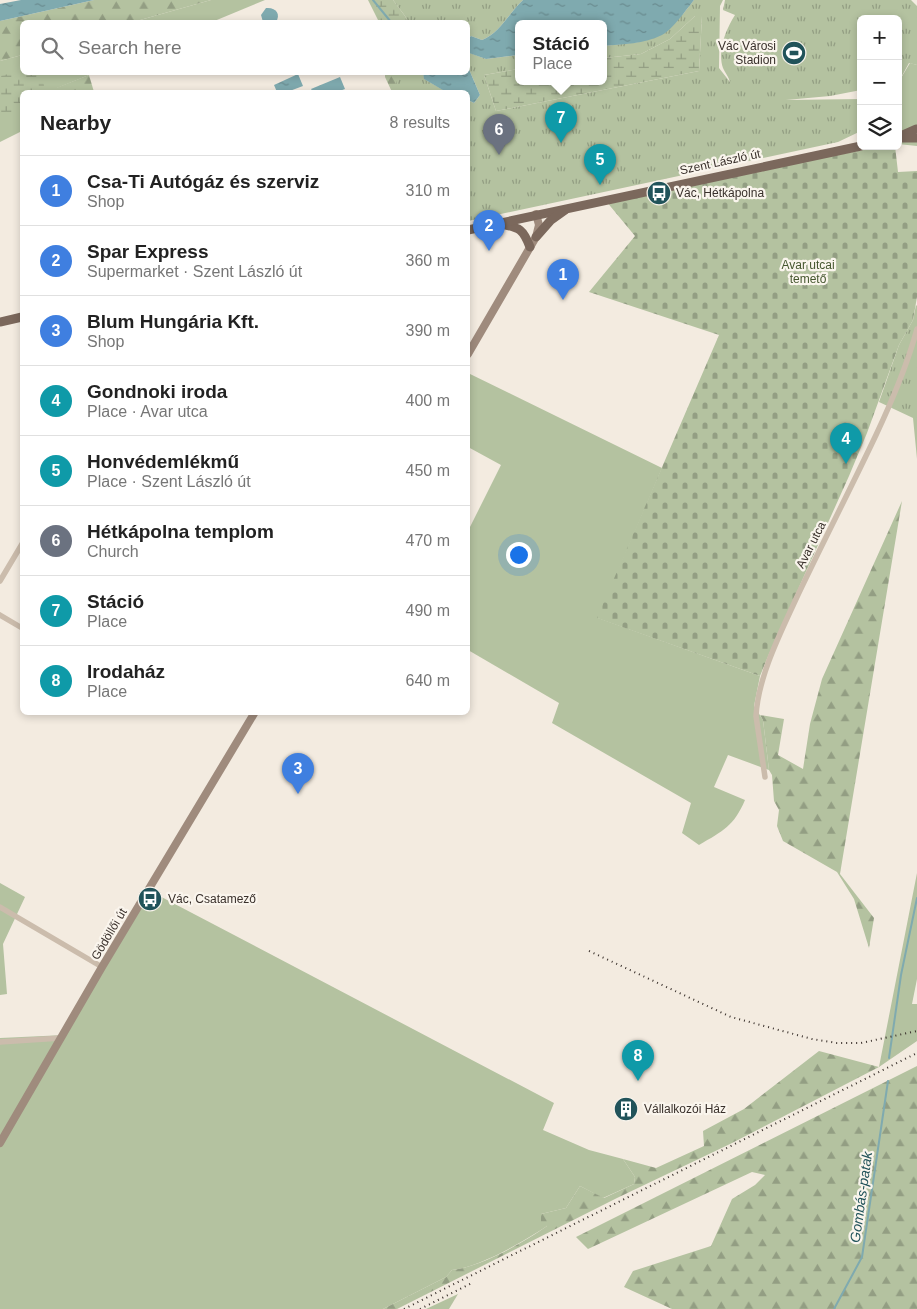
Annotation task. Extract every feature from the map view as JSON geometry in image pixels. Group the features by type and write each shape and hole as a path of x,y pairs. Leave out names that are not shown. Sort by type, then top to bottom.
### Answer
{"main road":[{"path":"902,137 917,132"},
{"name":"Szent László út","path":"470,230 857,147"},
{"path":"470,351 536,237 551,220 568,208"},
{"path":"536,214 539,225 536,237"},
{"path":"500,223 521,230 530,247"},
{"path":"0,322 20,317"},
{"name":"Gödöllői út","path":"0,1143 253,715"}],"street":[{"name":"Avar utca","path":"765,777 756,708 768,662 812,564 883,420 905,370 917,329"},
{"path":"0,581 20,547"},
{"path":"16,554 20,557"},
{"path":"0,615 20,627"},
{"path":"0,907 102,968"},
{"path":"0,1042 61,1038"}],"green space":[{"path":"94,0 211,0 140,20 20,20 20,56 0,61 0,21"},
{"path":"211,0 265,0 217,20 140,20"},
{"path":"368,0 393,0 407,20 378,20"},
{"path":"393,0 523,0 494,33 482,40 470,37 470,20 407,20"},
{"path":"694,0 723,0 720,6 719,68 730,82 723,68 721,55 728,27 735,15 723,10 725,0 911,0 917,6 917,65 909,63 902,76 902,15 857,15 857,91 830,96 786,100 857,99 857,133 838,142 470,221 470,101 474,103 480,95 470,72 470,53 486,59 515,55 515,70 484,75 496,111 699,71 702,16 695,16 670,39 641,54 607,58 607,46 639,42 683,14"},
{"path":"695,16 702,16 699,71 496,111 484,75 515,70 515,85 607,85 607,58 641,54 670,39"},
{"path":"20,56 20,75 89,75 57,88 58,90 20,90 20,132 0,142 0,61"},
{"path":"910,63 917,65 917,146 902,144 902,76"},
{"path":"20,71 20,75 39,75 46,90 20,90 20,112 0,118 0,76"},
{"path":"89,75 93,90 57,90 56,88"},
{"path":"385,75 423,75 424,79 443,90 391,90"},
{"path":"398,75 423,75 424,79 443,90 396,90 395,88"},
{"name":"Avar utcai temető","path":"863,150 895,150 898,172 917,171 917,297 913,320 899,345 849,476 760,676 597,618 719,335 589,292 635,236 606,201 615,197"},
{"path":"916,305 917,459 913,418 879,402 899,345 913,320"},
{"path":"470,374 662,468 598,618 760,676 754,706 763,720 769,770 728,755 714,787 745,800 737,816 727,827 699,845 682,833 691,803 552,723 559,703 470,651 470,527 501,465 470,448"},
{"path":"902,501 840,874 874,918 869,948 854,899 837,872 783,841 777,826 779,810 774,801 772,775 769,770 763,720 760,715 784,719 778,755 803,769 810,724 822,679"},
{"path":"917,873 917,979 912,1004 917,1004 917,1041 879,1067"},
{"path":"0,883 25,897 3,944 7,994 0,995"},
{"path":"150,891 554,1103 543,1130 589,1150 623,1159 635,1177 634,1184 603,1198 580,1186 566,1208 541,1214 547,1226 488,1259 452,1270 446,1277 383,1309 0,1309 0,1038 65,1035"},
{"path":"819,1051 879,1067 730,1144 617,1198 397,1309 383,1309 446,1277 452,1270 488,1259 514,1247 537,1233 547,1226 541,1224 541,1214 566,1208 580,1186 604,1198 634,1184 635,1177 623,1159 656,1168 704,1146 703,1131 744,1109"},
{"path":"917,1066 917,1309 672,1309 624,1287 633,1271 711,1246 732,1199 755,1185 765,1175 752,1172 588,1249 576,1237"},
{"path":"458,1294 449,1309 426,1309"}],"water":[{"path":"21,0 94,0 0,21 0,4"},
{"path":"523,0 694,0 671,28 662,35 648,40 607,46 607,20 515,20 515,55 486,59 470,53 470,37 482,40 494,33"},
{"path":"266,8 275,10 278,16 277,20 262,20 261,15"},
{"path":"470,72 480,95 474,103 470,101 470,90 443,90 424,79 423,75 470,75"},
{"path":"298,75 303,86 292,90 276,90 274,85"},
{"path":"340,77 345,89 312,90"}],"waterway":[{"path":"373,0 389,20"},
{"name":"Gombás-patak","path":"889,1058 901,975 917,898"},
{"name":"Gombás-patak","path":"834,1309 862,1257 888,1081"}],"railway":[{"path":"589,951 731,1017 812,1039 837,1043 861,1043 917,1031"},
{"path":"404,1309 917,1053"},
{"path":"420,1309 472,1283"}],"place":[{"name":"Vác Városi Stadion","path":"794,53"},
{"name":"Stáció","path":"561,143"},
{"name":"Hétkápolna templom","path":"499,155"},
{"name":"Honvédemlékmű","path":"600,185"},
{"name":"Vác, Hétkápolna","path":"659,193"},
{"name":"Spar Express","path":"489,251"},
{"name":"Csa-Ti Autógáz és szerviz","path":"563,300"},
{"name":"Gondnoki iroda","path":"846,464"},
{"name":"Blum Hungária Kft.","path":"298,794"},
{"name":"Vác, Csatamező","path":"150,899"},
{"name":"Irodaház","path":"638,1081"},
{"name":"Vállalkozói Ház","path":"626,1109"}]}
